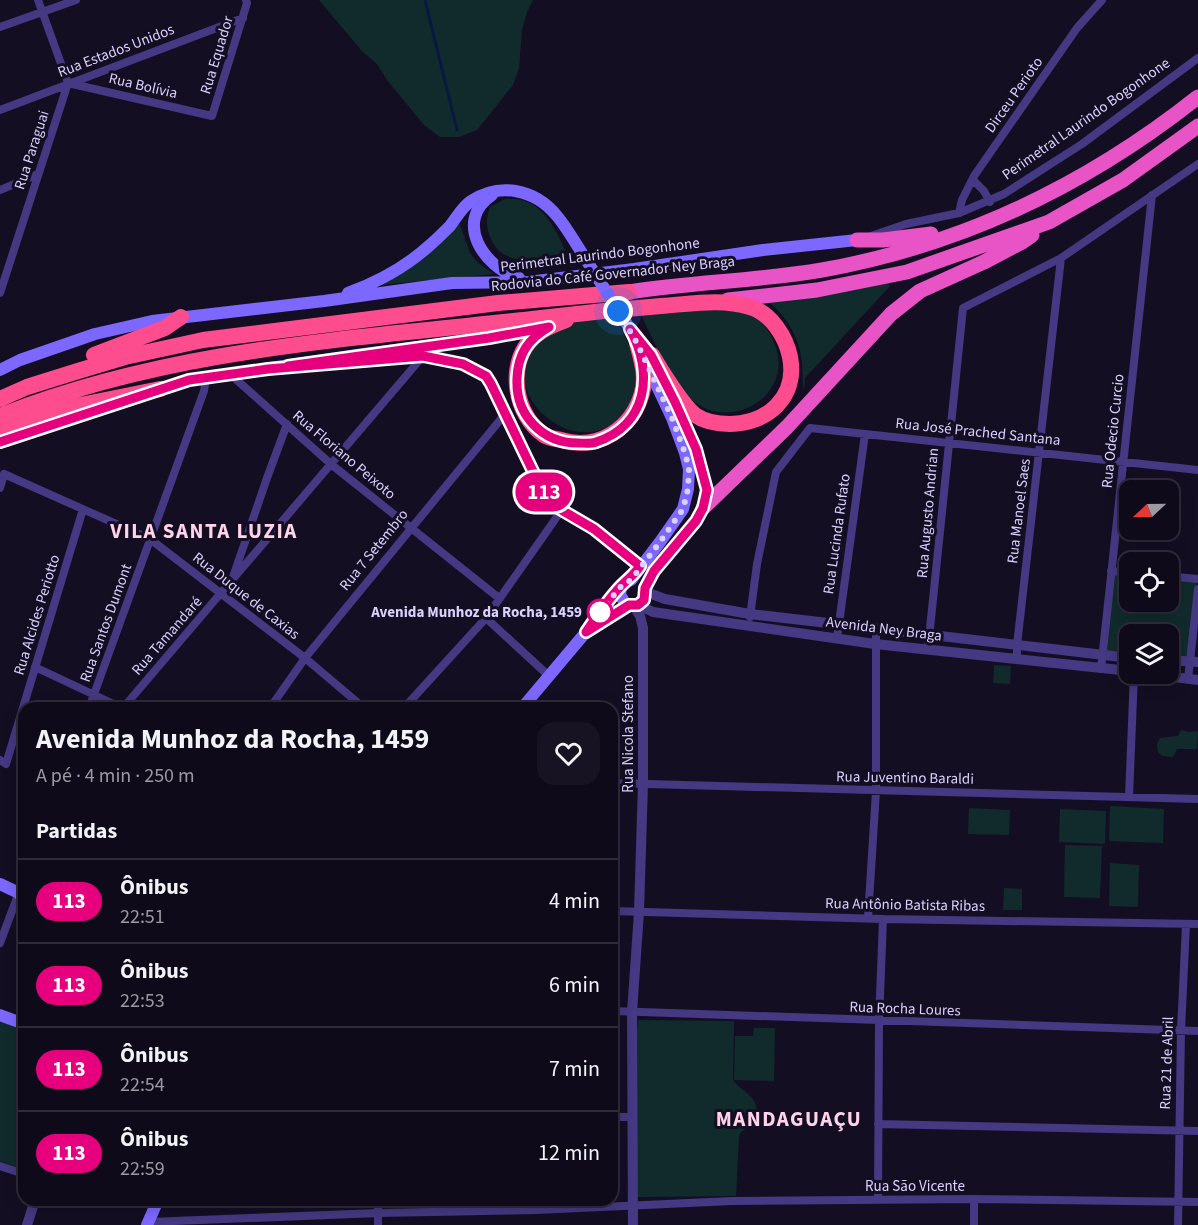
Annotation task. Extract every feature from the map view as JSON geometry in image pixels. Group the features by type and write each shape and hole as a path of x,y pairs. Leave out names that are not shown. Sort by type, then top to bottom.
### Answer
{"highway":[{"name":"Rodovia do Café Governador Ney Braga","path":"0,399 78,370 202,340 498,303 628,292 821,270 880,258 972,229 1016,211 1114,158 1198,97"},
{"path":"703,508 787,427 891,314 920,291 1022,242 1049,222 1123,180 1198,126"},
{"path":"0,416 82,387 221,354 588,312 723,301 817,290 907,272 1049,222"},
{"path":"856,240 907,238 972,229"},
{"path":"651,355 693,414 706,421 721,424 740,424 765,417 788,392 791,361 788,346 779,330 761,312 751,307 723,301"},
{"path":"588,312 538,333 523,350 519,361 517,391 524,411 544,435 569,443 594,443 616,432 629,421 643,392 645,373 633,336"},
{"path":"0,391 58,367 131,342 165,328 181,317"},
{"path":"0,428 41,413 160,389"}],"main road":[{"path":"324,301 368,285 401,267 442,234 470,202 483,195 511,189 529,194 557,215 633,336 672,418 685,453 689,469 688,489 683,509 660,542 597,615 586,632 527,702"},
{"path":"498,191 488,198 476,214 474,226 477,241 495,267 507,275 528,282"},
{"name":"Perimetral Laurindo Bogonhone","path":"0,370 20,360 95,334 152,321 452,283 528,282 763,250 856,240"},
{"path":"0,442 189,380 489,338 549,327"},
{"path":"586,632 644,600 654,571 696,521 703,508 707,490 703,469 675,402 651,355 633,336"},
{"path":"626,584 641,582 646,590"},
{"path":"626,584 622,599 633,605"},
{"path":"0,884 18,894"},
{"path":"0,1015 18,1022"},
{"path":"148,1223 155,1206"}],"street":[{"path":"38,0 69,83"},
{"path":"0,27 76,0"},
{"name":"Dirceu Perioto","path":"959,213 962,200 974,176 1077,28 1102,0"},
{"name":"Rua Equador","path":"212,116 247,1"},
{"name":"Rua Estados Unidos","path":"0,110 243,18"},
{"name":"Perimetral Laurindo Bogonhone","path":"856,240 906,224 959,213 990,202 1082,144 1198,58"},
{"name":"Rua Bolívia","path":"69,83 212,116"},
{"name":"Rua Paraguai","path":"0,293 69,83"},
{"path":"1061,258 1198,164"},
{"path":"0,190 38,174"},
{"path":"974,176 974,180 984,190 990,202"},
{"name":"Rua Odecio Curcio","path":"1101,669 1152,195"},
{"name":"Rua Augusto Andrian","path":"928,648 963,308 1061,258"},
{"name":"Rua Manoel Saes","path":"1017,660 1061,258"},
{"path":"268,369 423,356 463,364 486,376 541,488 553,505 594,529 640,566"},
{"name":"Rua Tamandaré","path":"127,702 423,356"},
{"name":"Rua Floriano Peixoto","path":"230,374 332,465 499,598"},
{"name":"Rua Santos Dumont","path":"91,702 204,391 206,378"},
{"name":"Rua 7 Setembro","path":"274,702 305,658 505,414"},
{"name":"Rua Tamandaré","path":"231,583 287,424"},
{"name":"Rua José Prached Santana","path":"750,614 757,564 776,472 810,428 1198,470"},
{"name":"Rua Lucinda Rufato","path":"837,638 865,434"},
{"path":"0,488 2,475"},
{"name":"Rua Duque de Caxias","path":"2,475 150,539 305,658 357,702"},
{"name":"Rua Alcides Periotto","path":"23,702 83,509"},
{"path":"409,702 486,618 561,511"},
{"path":"1111,572 1119,572"},
{"path":"1179,577 1198,579"},
{"path":"1193,679 1198,589"},
{"name":"Avenida Ney Braga","path":"646,590 665,599 750,614 1119,657"},
{"name":"Avenida Ney Braga","path":"633,605 653,612 875,644 1119,670"},
{"name":"Rua Nicola Stefano","path":"633,605 640,616 643,628 643,784 639,912 632,1012 633,1225"},
{"path":"749,627 750,614"},
{"path":"486,618 549,676"},
{"path":"868,918 876,791 876,629"},
{"path":"1179,661 1194,662"},
{"path":"35,667 110,702"},
{"path":"1128,797 1134,684"},
{"name":"Rua Alcides Periotto","path":"3,762 18,717"},
{"name":"Rua Juventino Baraldi","path":"618,783 1198,799"},
{"path":"0,943 18,905"},
{"name":"Rua Antônio Batista Ribas","path":"618,911 883,920 1198,924"},
{"path":"878,1200 879,1022 883,920"},
{"name":"Rua 21 de Abril","path":"1178,1225 1181,1031 1186,924"},
{"name":"Rua Rocha Loures","path":"618,1011 879,1022 1198,1031"},
{"path":"618,1117 633,1117"},
{"path":"878,1124 1198,1131"},
{"path":"0,1166 18,1172"},
{"path":"974,1199 974,1225"},
{"name":"Rua São Vicente","path":"148,1223 732,1202 974,1199 1198,1202"},
{"path":"27,1225 33,1206"},
{"path":"378,1206 378,1225"}],"green space":[{"path":"319,0 533,0 522,30 519,68 513,85 477,130 459,137 440,137 424,125 387,80 377,64 362,51"},
{"path":"505,199 528,202 545,215 567,254 526,260 507,256 499,251 491,238 487,216 490,207"},
{"path":"459,222 470,253 478,263 494,274 379,285"},
{"path":"887,279 890,286 805,378 804,391 801,354 796,337 782,315 769,302"},
{"path":"694,308 750,310 768,331 778,356 778,371 773,385 765,396 753,405 740,411 725,413 710,410 687,395 671,374 641,315"},
{"path":"612,314 632,351 638,382 636,392 613,424 592,432 570,430 550,420 535,405 525,385 525,364 536,343 540,340 577,321"},
{"path":"1112,574 1119,574 1119,612 1179,612 1179,579 1197,581 1189,660 1179,659 1179,624 1119,624 1119,654 1105,653"},
{"path":"994,665 1011,666 1010,684 993,683"},
{"path":"1181,730 1198,731 1197,749 1177,749 1173,757 1162,756 1158,752 1157,744 1160,738 1178,736"},
{"path":"1110,806 1164,809 1163,843 1109,841"},
{"path":"969,808 1010,810 1009,835 968,834"},
{"path":"1060,809 1106,811 1105,844 1059,842"},
{"path":"1065,845 1102,846 1100,898 1064,897"},
{"path":"1110,863 1139,865 1138,907 1109,906"},
{"path":"1004,888 1022,889 1022,910 1003,910"},
{"path":"0,1019 18,1026 18,1168 0,1161"},
{"path":"638,1020 734,1021 733,1080 751,1097 756,1107 754,1123 740,1133 739,1137 736,1196 637,1197 634,1070"},
{"path":"754,1028 775,1028 774,1081 734,1080 735,1036 753,1036"}],"waterway":[{"path":"425,0 457,130"}],"bus line":[{"name":"113","path":"0,442 189,380 268,369 423,356 463,364 486,376 541,488 553,505 583,521 640,566 631,580 623,584 597,615 586,632 629,605 638,605 644,600 645,588 654,571 696,521 703,508 707,490 696,449 651,355 630,329 637,343 645,373 643,392 629,421 616,432 594,443 569,443 544,435 524,411 517,391 519,361 529,342 549,327 489,338 288,366"}],"place":[{"name":"Avenida Munhoz da Rocha, 1459","path":"600,612"}],"district":[{"name":"VILA SANTA LUZIA","path":"204,531"},
{"name":"MANDAGUAÇU","path":"789,1119"}],"route":[{"path":"600,612 623,584 631,580 660,542 683,509 688,489 689,469 672,418 637,343 618,311"}]}
